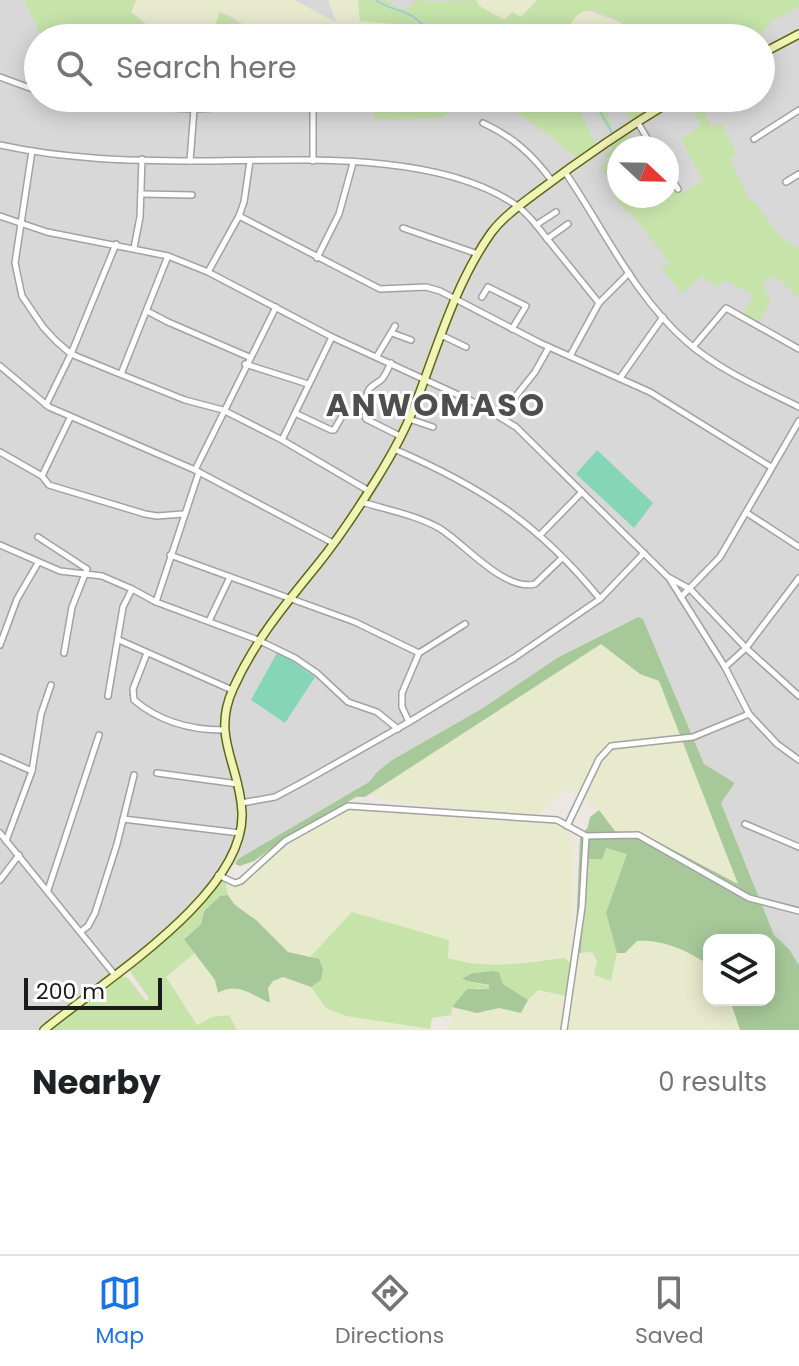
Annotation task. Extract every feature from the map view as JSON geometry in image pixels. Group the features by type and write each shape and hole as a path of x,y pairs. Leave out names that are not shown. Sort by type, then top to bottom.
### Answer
{"street":[{"path":"775,47 799,34"},
{"path":"0,77 24,86"},
{"path":"754,139 799,110"},
{"path":"190,161 194,112"},
{"path":"313,112 313,161"},
{"path":"44,1030 177,927 218,875 236,846 240,833 241,803 223,730 225,707 258,640 333,543 394,449 478,254 496,227 518,206 655,112"},
{"path":"483,123 506,134 525,149 552,181"},
{"path":"638,123 646,136"},
{"path":"0,145 67,156 190,161 313,161 428,171 468,183 518,206 599,303"},
{"path":"32,151 15,263 22,296 43,327 71,354 185,400 223,410 369,491"},
{"path":"134,248 142,159"},
{"path":"208,272 239,216 250,161"},
{"path":"317,258 339,214 353,163"},
{"path":"565,172 629,273 663,317 693,347 737,376 799,407"},
{"path":"786,182 799,174"},
{"path":"141,194 192,195"},
{"path":"536,225 556,212"},
{"path":"0,216 47,232 168,256 208,272 332,337 424,377 500,416 516,427 669,578 725,667 749,714 777,744 799,760"},
{"path":"239,216 380,289 430,288 678,407 771,467"},
{"path":"547,239 568,224"},
{"path":"403,228 478,254"},
{"path":"46,405 71,354 116,244"},
{"path":"121,374 168,256"},
{"path":"570,356 599,303 629,273"},
{"path":"482,297 488,287 526,306 512,329"},
{"path":"156,602 197,471 245,364 276,307"},
{"path":"693,347 726,308 799,349"},
{"path":"147,311 249,357"},
{"path":"620,378 663,317"},
{"path":"377,356 395,326"},
{"path":"392,333 411,340"},
{"path":"441,335 466,347"},
{"path":"282,440 332,337"},
{"path":"500,416 535,372 549,347"},
{"path":"391,363 382,379 373,383 366,394 372,406 365,416 400,436"},
{"path":"245,364 308,384"},
{"path":"0,366 46,405 70,418 197,471 333,543"},
{"path":"295,413 331,430 341,418"},
{"path":"42,476 70,418"},
{"path":"409,419 433,427"},
{"path":"681,597 720,557 799,421"},
{"path":"394,449 495,499 541,535 600,599"},
{"path":"0,452 42,476 49,485 145,514 183,514"},
{"path":"541,535 582,492"},
{"path":"362,502 438,528 485,566 521,585 535,584 562,558"},
{"path":"747,513 799,547"},
{"path":"38,537 84,566 86,574 72,607 64,653"},
{"path":"0,545 60,571 102,576 156,602 258,640 295,658 317,673 348,702 377,712 398,729"},
{"path":"241,803 275,797 398,729 514,658 600,599 644,553"},
{"path":"170,555 355,622 419,653"},
{"path":"0,645 17,599 38,563"},
{"path":"209,621 230,577"},
{"path":"669,578 690,589 746,648 799,696"},
{"path":"725,667 746,648 799,578"},
{"path":"108,696 123,607 132,589"},
{"path":"409,722 402,707 402,693 419,653 465,624"},
{"path":"119,640 232,690"},
{"path":"147,653 133,689 134,700 181,725 223,730"},
{"path":"6,841 32,771 41,714 51,685"},
{"path":"567,826 599,759 611,746 693,737 749,714"},
{"path":"48,890 99,735"},
{"path":"0,757 32,771"},
{"path":"157,773 238,784"},
{"path":"80,932 88,926 95,913 134,775"},
{"path":"218,875 235,883 241,881 285,841 348,806 557,820 586,836 638,835 749,898 799,911"},
{"path":"123,819 240,833"},
{"path":"745,824 799,846"},
{"path":"0,833 114,974"},
{"path":"564,1030 582,907 586,836"},
{"path":"0,880 19,855"}],"shaded area":[{"path":"0,0 799,0 799,965 789,949 774,934 721,803 735,783 704,764 643,619 638,617 557,658 483,708 392,760 369,782 238,859 188,921 162,946 49,1030 0,1030"}],"green space":[{"path":"24,0 136,0 131,12 146,24 35,24"},
{"path":"136,0 294,0 336,22 328,0 358,0 360,21 395,24 243,24 220,12 216,24 146,24 131,12"},
{"path":"358,0 385,0 402,10 412,7 415,0 476,0 479,6 504,20 512,12 521,17 537,0 799,0 799,7 769,24 622,24 599,12 587,11 575,17 572,24 395,24 360,21"},
{"path":"476,0 537,0 521,18 505,20 479,6"},
{"path":"587,10 622,24 571,24 580,11"},
{"path":"220,12 240,24 216,24"},
{"path":"374,112 450,112 441,118 374,120"},
{"path":"515,112 581,112 596,146 576,157"},
{"path":"597,112 607,112 612,126 607,128"},
{"path":"627,112 644,112 630,120"},
{"path":"693,112 704,112 712,128 721,123 737,154 730,159 749,200 754,202 782,238 799,248 799,298 775,276 762,284 771,300 759,323 742,316 753,295 728,281 722,281 718,288 701,277 682,293 662,269 670,263 629,211 623,208 679,208 679,189 684,192 703,181 681,139 701,126"},
{"path":"607,161 607,177 601,167"},
{"path":"597,450 653,503 634,528 576,474"},
{"path":"638,617 643,619 704,764 735,783 721,803 774,934 703,934 703,962 684,951 656,942 637,941 625,953 617,953 606,913 627,854 606,848 602,859 587,859 581,953 575,952 580,837 588,827 590,817 599,810 615,831 645,835 738,884 659,681 640,674 601,644 365,797 356,797 254,861 240,866 235,864 238,859 369,782 392,760 483,708 557,658"},
{"path":"601,644 640,674 659,681 739,885 645,835 615,831 599,810 566,787 537,815 436,807 366,794"},
{"path":"278,651 315,677 285,723 251,700"},
{"path":"352,806 484,820 557,822 569,829 569,840 575,844 571,963 564,958 497,966 462,963 352,912 311,956 288,953 256,920 235,905 228,895 226,883 239,880 301,836"},
{"path":"606,848 628,854 606,913 617,953 611,981 594,975 597,961 592,952 581,953 587,859"},
{"path":"222,878 228,895 220,896 204,911 201,924 184,938 195,953 166,977 197,1025 212,1017 229,1015 237,1030 49,1030 121,976 128,978 146,1001 149,998 129,970 188,921"},
{"path":"228,895 235,905 256,920 288,952 319,959 323,969 321,980 311,987 283,977 273,981 268,988 270,1002 237,989 218,993 215,980 184,939 201,924 204,911 220,896"},
{"path":"352,912 449,940 448,958 462,962 506,964 564,958 571,963 566,996 538,990 528,1000 503,984 499,972 485,971 463,977 467,981 489,986 489,989 477,988 452,1007 451,1015 432,1018 430,1029 346,1016 326,1008 311,987 321,980 311,956"},
{"path":"775,936 789,949 799,965 799,1030 740,1030 732,1006 775,1006"},
{"path":"653,940 693,954 703,961 703,1006 732,1006 740,1030 569,1030 578,954 592,952 610,981 617,953 625,953 637,941"},
{"path":"195,953 215,980 268,1002 268,989 273,981 283,977 311,987 326,1008 346,1016 430,1030 237,1030 228,1015 211,1017 197,1025 166,977"},
{"path":"499,972 503,984 528,1000 521,1013 499,1008 477,1013 452,1007 467,989 489,989 489,985 462,978"},
{"path":"538,990 566,996 563,1030 448,1030 452,1007 477,1013 499,1008 520,1013"}],"waterway":[{"path":"376,0 406,13 421,24"},
{"path":"601,112 612,133"}],"district":[{"name":"ANWOMASO","path":"436,405"}]}
